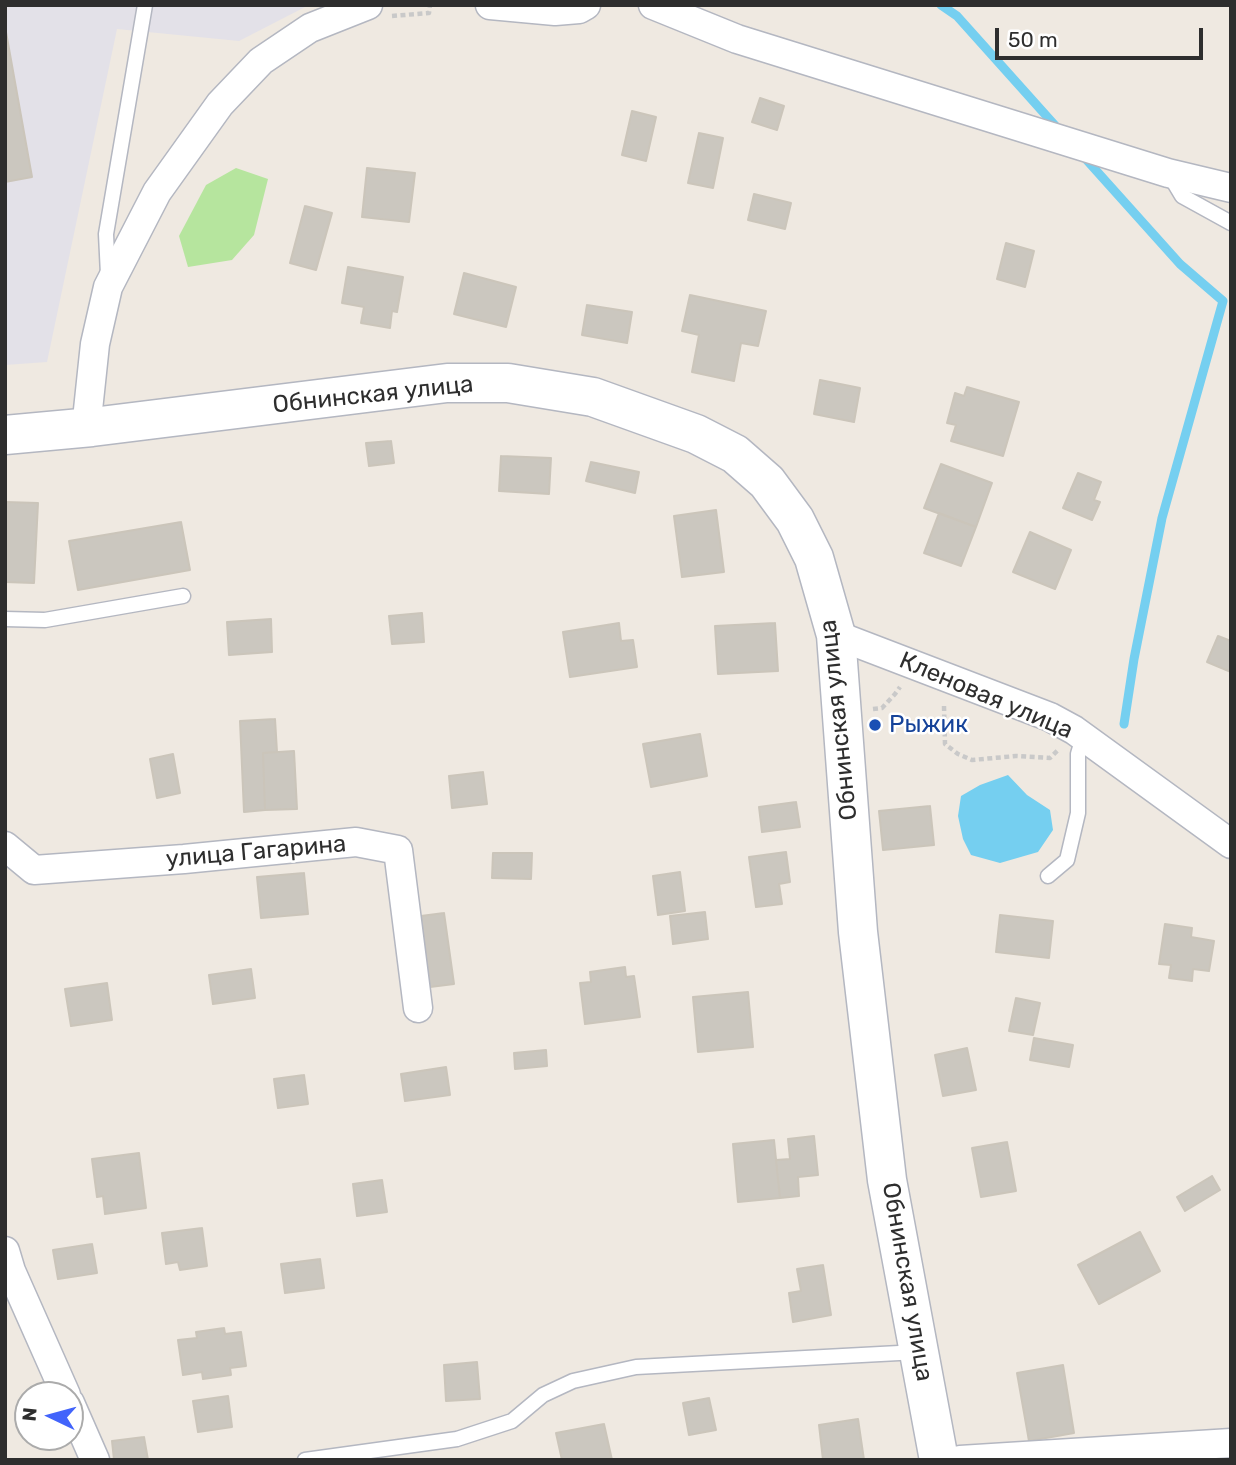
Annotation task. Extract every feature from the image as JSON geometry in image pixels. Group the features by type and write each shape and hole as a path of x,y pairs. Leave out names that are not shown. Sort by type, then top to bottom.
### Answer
{"street":[{"path":"490,5 555,11 579,9 586,5"},
{"path":"653,5 737,39 1168,173 1231,188"},
{"path":"92,427 88,410 94,357 108,287 157,192 220,104 261,61 310,28 379,11"},
{"name":"Обнинская улица","path":"5,435 92,427 447,383 508,383 593,397 696,435 735,454 767,482 795,520 814,558 836,635 858,932 887,1180 939,1460"},
{"name":"Кленовая улица","path":"836,635 1050,717 1079,734 1231,844"},
{"name":"улица Гагарина","path":"5,846 34,870 356,842 398,849 418,1008"},
{"path":"5,1251 10,1271 60,1381"},
{"path":"84,1435 95,1460"},
{"path":"960,1460 1231,1443"}],"lane":[{"path":"108,287 106,234 145,5"},
{"path":"1168,173 1182,196 1231,223"},
{"path":"5,619 45,620 183,596"},
{"path":"1048,876 1068,860 1078,813 1079,734"},
{"path":"305,1460 457,1439 512,1421 543,1395 573,1381 636,1367 919,1352"}],"path":[{"path":"379,11 429,13 430,5"},
{"path":"951,678 943,709 945,744 958,754 972,760 1016,756 1050,758 1079,734"},
{"path":"865,709 882,708 901,685"}],"shaded area":[{"path":"5,5 309,5 239,41 117,29 47,362 5,365"}],"green space":[{"path":"236,168 268,179 254,235 232,260 188,267 179,236 206,185"}],"water":[{"path":"1008,775 1027,795 1050,810 1053,830 1038,852 1000,863 971,855 963,839 958,816 961,796 980,785"}],"building":[{"path":"5,33 32,177 5,182"},
{"path":"760,98 784,106 777,130 752,122"},
{"path":"632,111 656,117 646,161 622,155"},
{"path":"699,133 723,138 713,188 688,183"},
{"path":"367,168 415,173 409,222 362,217"},
{"path":"754,194 791,203 785,229 748,220"},
{"path":"305,206 332,213 316,270 290,263"},
{"path":"1006,243 1034,251 1025,287 997,279"},
{"path":"348,267 403,277 397,312 392,311 390,328 361,323 364,307 342,303"},
{"path":"464,273 516,287 506,327 454,314"},
{"path":"690,295 766,311 758,346 741,343 734,381 692,372 699,335 682,331"},
{"path":"587,305 632,312 627,343 582,335"},
{"path":"820,380 860,388 854,422 814,414"},
{"path":"967,387 1019,402 1003,456 951,441 956,425 947,423 955,393 964,396"},
{"path":"391,441 394,463 369,466 366,443"},
{"path":"501,456 551,458 549,494 499,491"},
{"path":"591,462 639,472 635,493 586,481"},
{"path":"941,464 992,483 976,527 924,508"},
{"path":"1078,473 1101,482 1094,500 1100,502 1092,520 1063,508"},
{"path":"5,502 38,503 34,583 5,582"},
{"path":"716,510 724,572 682,577 674,516"},
{"path":"939,513 976,527 961,566 924,553"},
{"path":"181,522 190,570 78,590 69,541"},
{"path":"1030,532 1071,550 1055,589 1013,572"},
{"path":"422,613 424,642 392,644 389,616"},
{"path":"271,619 272,652 229,655 227,622"},
{"path":"619,623 621,641 633,640 637,667 570,677 563,632"},
{"path":"775,623 778,671 718,674 715,626"},
{"path":"1218,636 1231,641 1231,672 1207,662"},
{"path":"275,719 277,752 263,753 265,810 244,812 240,721"},
{"path":"700,734 707,776 651,787 643,744"},
{"path":"294,751 297,809 265,810 263,753"},
{"path":"173,754 180,793 157,798 150,759"},
{"path":"483,772 487,804 452,808 449,776"},
{"path":"796,802 800,827 762,832 759,807"},
{"path":"930,806 934,845 883,850 879,811"},
{"path":"786,852 790,882 779,884 782,904 756,907 749,857"},
{"path":"493,853 532,853 531,879 492,878"},
{"path":"680,872 685,911 658,915 653,876"},
{"path":"304,873 308,914 261,918 257,877"},
{"path":"705,912 708,939 673,944 670,916"},
{"path":"444,913 454,984 430,987 421,916"},
{"path":"1000,915 1053,921 1049,958 996,952"},
{"path":"1165,924 1192,928 1191,937 1214,941 1209,971 1193,969 1192,981 1169,978 1171,965 1159,964"},
{"path":"625,967 626,977 634,976 640,1017 585,1024 580,983 591,982 590,972"},
{"path":"251,969 255,998 213,1004 209,975"},
{"path":"107,983 112,1020 71,1026 65,989"},
{"path":"748,992 753,1047 698,1052 693,997"},
{"path":"1016,998 1040,1003 1033,1035 1009,1031"},
{"path":"1034,1038 1073,1045 1069,1067 1030,1060"},
{"path":"967,1048 976,1090 943,1096 935,1055"},
{"path":"546,1050 547,1066 515,1069 514,1053"},
{"path":"446,1067 450,1095 405,1101 401,1074"},
{"path":"304,1075 308,1104 278,1108 274,1079"},
{"path":"814,1136 818,1175 798,1177 799,1196 780,1198 776,1160 790,1159 788,1139"},
{"path":"774,1140 780,1198 738,1202 733,1144"},
{"path":"1007,1142 1016,1191 981,1197 972,1148"},
{"path":"139,1153 146,1208 105,1214 103,1196 97,1197 92,1159"},
{"path":"1212,1176 1220,1190 1185,1211 1177,1197"},
{"path":"382,1180 387,1212 357,1216 353,1184"},
{"path":"202,1228 207,1266 180,1270 178,1262 166,1264 162,1233"},
{"path":"1140,1232 1160,1271 1099,1304 1078,1265"},
{"path":"92,1244 97,1273 58,1279 53,1250"},
{"path":"320,1259 324,1288 285,1293 281,1264"},
{"path":"823,1265 831,1315 793,1322 789,1293 801,1291 797,1269"},
{"path":"224,1328 225,1334 241,1332 246,1366 230,1368 231,1375 203,1379 202,1372 183,1375 178,1340 197,1338 196,1332"},
{"path":"477,1362 480,1399 446,1401 444,1365"},
{"path":"1063,1365 1074,1433 1029,1441 1017,1373"},
{"path":"228,1396 232,1427 198,1432 193,1401"},
{"path":"709,1398 716,1430 689,1435 683,1403"},
{"path":"858,1419 864,1460 823,1460 819,1425"},
{"path":"604,1424 612,1460 562,1460 556,1433"},
{"path":"144,1437 148,1460 114,1460 112,1441"}],"waterway":[{"path":"941,5 957,16 1060,131"},
{"path":"1084,157 1180,264 1223,301 1162,518 1124,724"}],"place":[{"name":"Рыжик","path":"875,725"}]}
